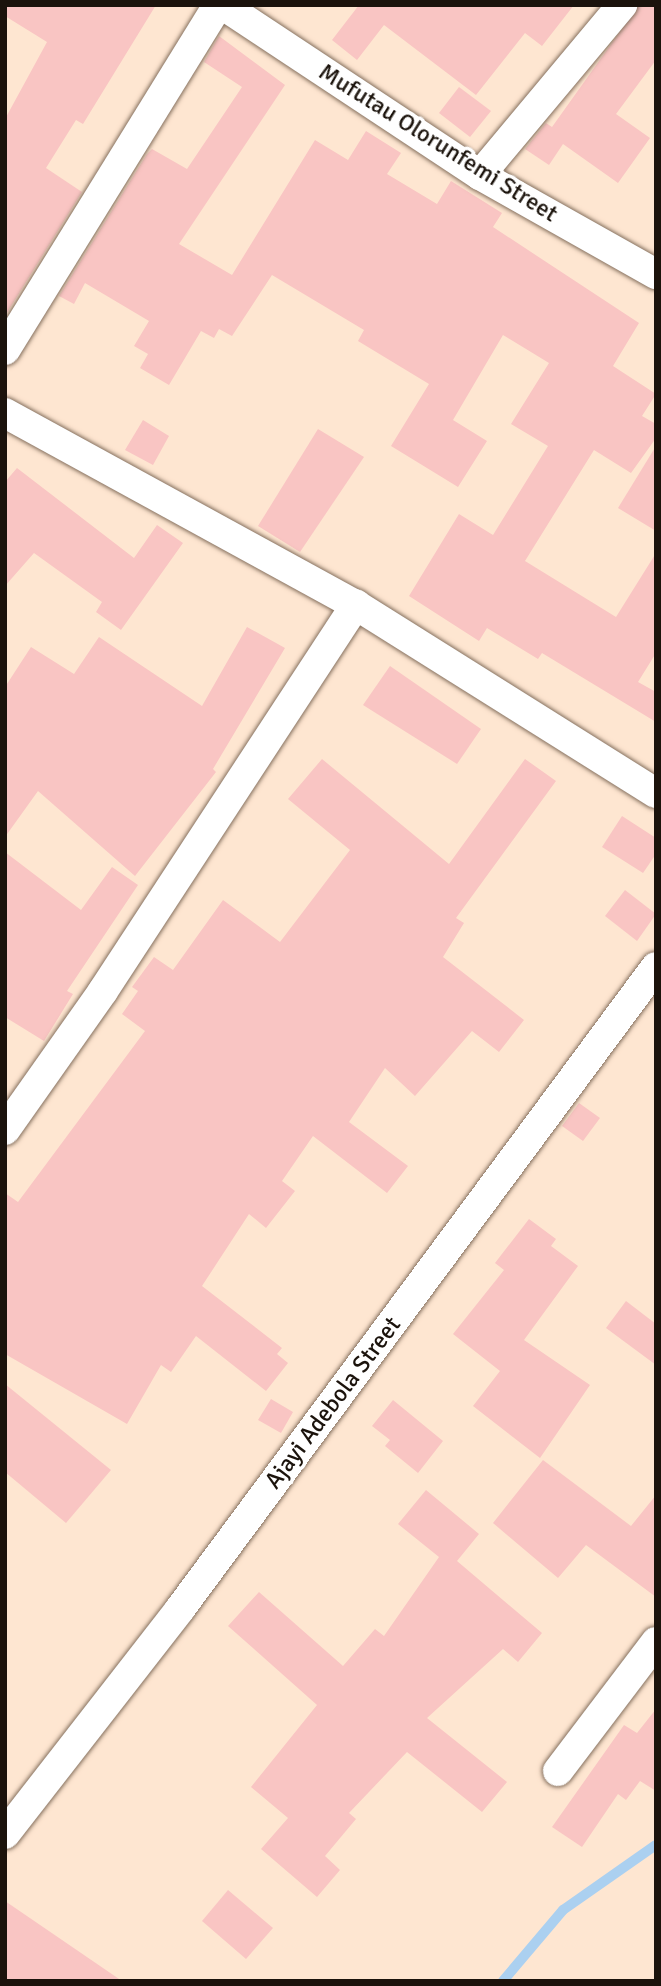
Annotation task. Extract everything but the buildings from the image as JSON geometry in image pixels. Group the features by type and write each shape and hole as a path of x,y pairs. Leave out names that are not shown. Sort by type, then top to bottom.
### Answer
{"street":[{"path":"5,350 218,5"},
{"name":"Mufutau Olorunfemi Street","path":"223,5 480,175 656,274"},
{"path":"480,175 621,5"},
{"path":"5,413 356,605 656,793"},
{"path":"5,1130 103,991 356,605"},
{"name":"Ajayi Adebola Street","path":"5,1835 180,1609 656,967"},
{"path":"558,1771 656,1642"}],"waterway":[{"path":"503,1981 563,1910 656,1845"}]}
